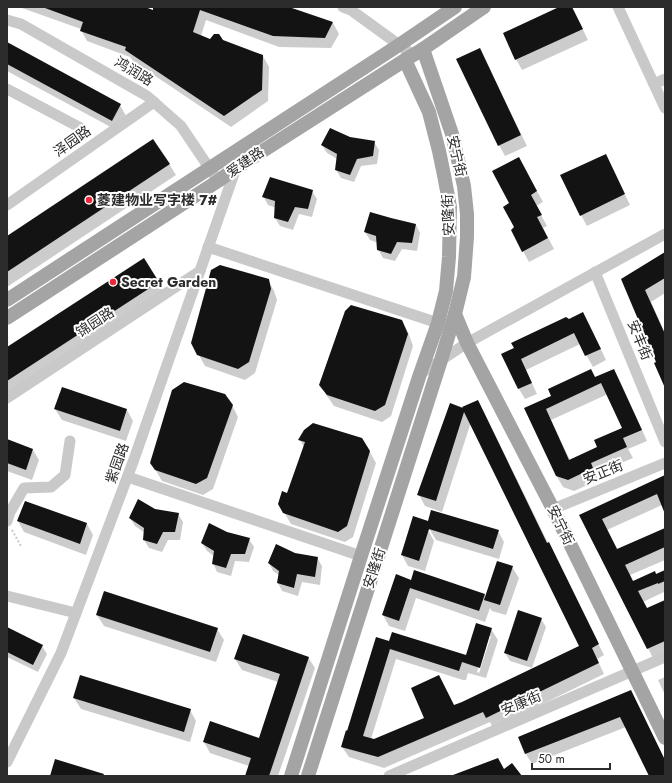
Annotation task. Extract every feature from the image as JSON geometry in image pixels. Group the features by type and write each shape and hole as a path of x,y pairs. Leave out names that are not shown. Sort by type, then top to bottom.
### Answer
{"main road":[{"name":"爱建路","path":"7,300 455,7"},
{"name":"爱建路","path":"7,318 236,168 414,55 484,7"},
{"name":"安宁街","path":"414,55 452,134 464,186 467,214 464,277 455,314 441,360"},
{"name":"安隆街","path":"291,776 420,374 438,323 446,291 449,257 450,207 439,151 414,55"},
{"name":"安宁街","path":"455,314 466,343 553,509 665,738"},
{"name":"安隆街","path":"308,776 441,360"}],"street":[{"path":"343,7 351,10 414,55"},
{"path":"618,7 665,108"},
{"name":"鸿润路","path":"7,20 21,24 147,96 181,126 218,181"},
{"path":"654,84 665,79"},
{"path":"7,89 79,126"},
{"name":"泽园路","path":"7,205 154,102"},
{"name":"紫园路","path":"7,762 12,740 61,653 128,477 236,168"},
{"path":"420,374 466,343 665,234"},
{"path":"208,247 438,323"},
{"name":"锦园路","path":"7,398 200,271"},
{"name":"安丰街","path":"596,272 665,442"},
{"path":"9,525 10,512 24,488 51,487 65,475 70,441"},
{"name":"安正街","path":"553,509 665,463"},
{"path":"128,477 361,556"},
{"path":"7,596 76,613"},
{"name":"安康街","path":"389,776 665,657"}],"path":[{"path":"9,525 21,546"}],"building":[{"path":"45,7 145,7 153,10 153,7 289,7 333,22 325,38 273,36 200,10 193,32 210,39 214,34 219,34 223,40 263,55 262,90 224,116 125,50 126,47 80,31 83,22"},
{"path":"559,7 572,7 583,29 515,60 503,33"},
{"path":"7,42 121,104 112,121 7,64"},
{"path":"480,48 521,135 498,146 456,59"},
{"path":"330,128 350,137 375,141 373,156 357,159 350,175 335,170 337,154 321,145"},
{"name":"菱建物业写字楼 7#","path":"153,139 170,164 7,272 7,236"},
{"path":"606,154 625,194 580,216 560,175"},
{"path":"519,157 537,191 531,195 542,215 537,217 548,238 522,252 511,230 514,227 503,207 509,203 492,171"},
{"path":"270,177 313,190 308,209 295,207 288,222 274,218 275,201 262,197"},
{"path":"370,212 416,224 412,243 397,242 391,254 377,250 376,236 364,232"},
{"path":"665,252 665,278 645,290 665,334 665,388 654,363 656,362 621,279"},
{"path":"144,258 159,282 7,381 7,347"},
{"path":"220,265 269,279 271,289 249,362 238,369 197,355 191,343 211,270"},
{"path":"351,305 402,320 408,334 385,405 375,411 327,395 319,385 345,311"},
{"path":"583,312 601,349 585,356 574,333 521,359 532,383 518,389 501,354 514,348 511,343 566,317 569,319"},
{"path":"591,369 595,377 614,369 642,430 623,438 627,447 591,463 593,468 568,480 556,476 524,408 551,396 548,389","holes":["601,383 622,428 594,440 597,447 569,460 546,409"]},
{"path":"184,382 225,394 233,405 207,478 196,484 155,470 150,463 172,390"},
{"path":"62,387 127,409 120,431 54,409"},
{"path":"478,400 547,543 549,542 599,644 592,648 599,663 486,718 483,712 378,757 341,747 376,637 389,641 392,632 466,655 476,623 492,628 480,668 462,662 459,671 390,649 363,736 374,739 424,718 411,688 439,675 454,705 579,646 464,412 436,501 417,495 450,403 463,408 462,407"},
{"path":"313,423 362,438 370,451 347,526 338,532 283,513 278,504 282,491 287,493 305,442 298,440 304,430"},
{"path":"7,439 33,449 26,470 7,463"},
{"path":"665,475 665,514 657,494 602,519 617,549 665,528 665,547 625,565 633,581 655,571 656,574 665,570 665,581 638,591 647,608 665,600 665,641 647,649 579,515"},
{"path":"138,499 155,509 179,513 175,532 163,532 157,544 143,540 144,528 129,518"},
{"path":"25,501 87,523 80,544 17,521"},
{"path":"431,510 499,530 493,549 429,529 419,561 401,555 413,516 428,521"},
{"path":"209,523 227,532 250,538 245,554 231,554 226,568 212,564 214,551 201,543"},
{"path":"276,544 295,553 318,557 315,577 297,574 294,588 277,583 279,571 268,563"},
{"path":"497,561 513,566 500,605 484,600"},
{"path":"414,570 485,594 479,611 410,588 399,621 382,615 396,574 411,580"},
{"path":"104,591 218,628 210,652 96,615"},
{"path":"518,610 542,618 527,661 504,653"},
{"path":"7,627 43,645 33,665 7,652"},
{"path":"243,634 309,657 269,776 245,776 251,758 203,742 210,721 259,738 280,674 234,659"},
{"path":"80,675 191,709 184,732 73,698"},
{"path":"631,690 665,760 665,776 649,776 620,717 525,754 518,737"},
{"path":"498,758 504,769 512,763 522,776 453,776 453,775"},
{"path":"55,759 104,774 103,776 50,776"}],"place":[{"name":"菱建物业写字楼 7#","path":"89,200"},
{"name":"Secret Garden","path":"113,282"}]}
